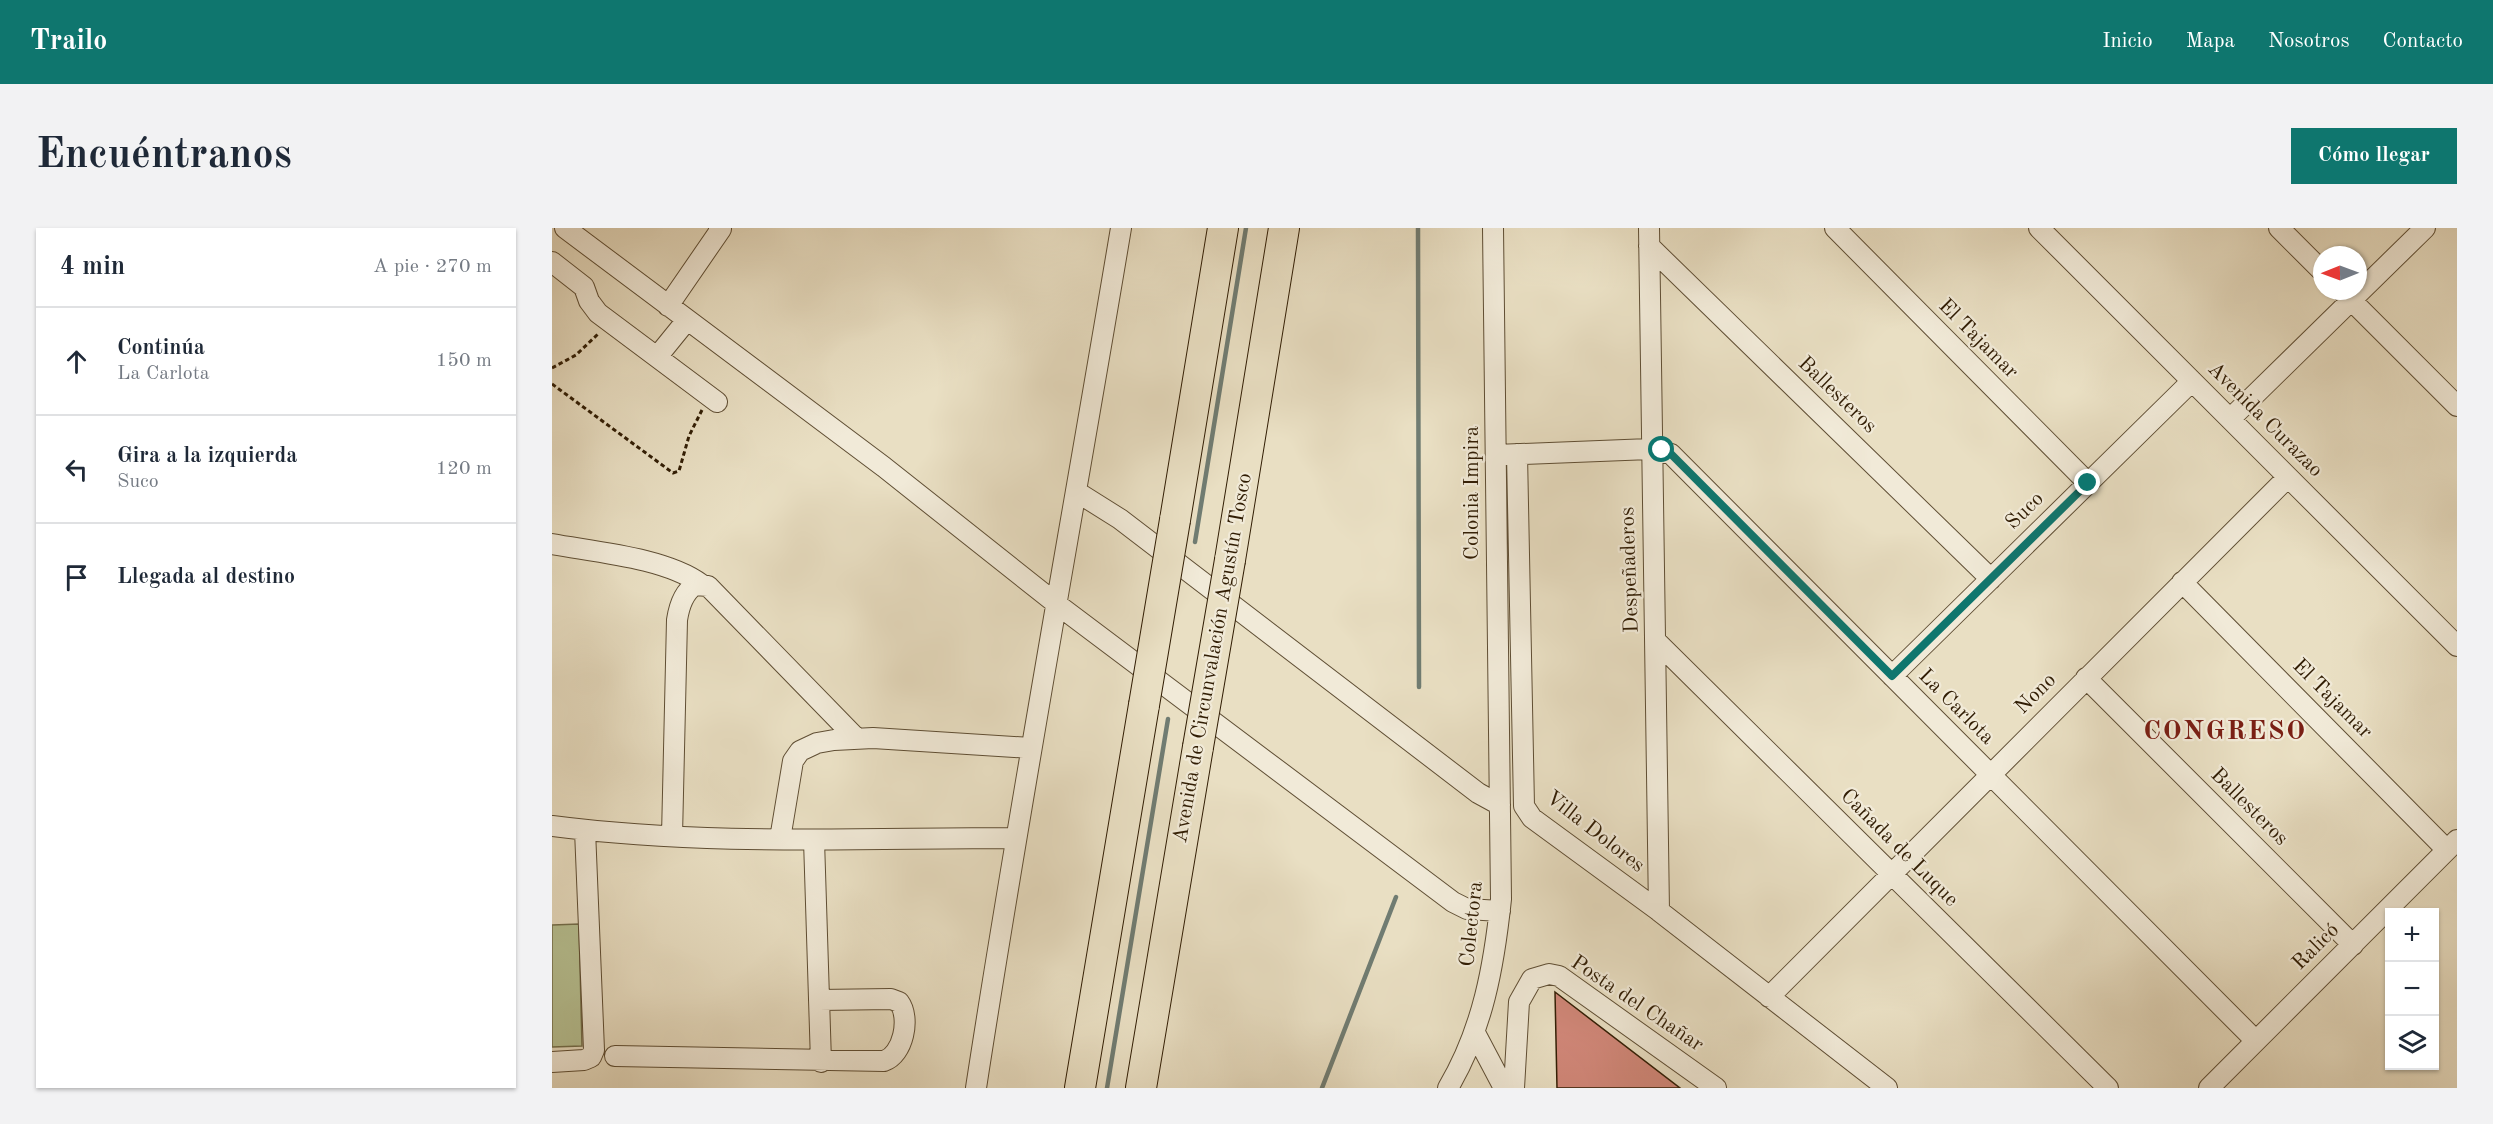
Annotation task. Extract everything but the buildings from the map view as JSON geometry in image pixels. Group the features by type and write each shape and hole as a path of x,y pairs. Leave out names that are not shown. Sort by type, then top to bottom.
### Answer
{"highway":[{"path":"1080,1088 1223,228"},
{"name":"Avenida de Circunvalación Agustín Tosco","path":"1141,1088 1284,228"}],"street":[{"path":"565,228 884,467 1058,605 1453,902 1467,909 1500,911"},
{"path":"668,306 721,229 719,228"},
{"path":"976,1088 1015,838 1058,605 1121,228"},
{"name":"Colonia Impira","path":"1493,228 1498,757"},
{"name":"El Tajamar","path":"1835,228 2088,483"},
{"name":"Avenida Curazao","path":"2039,228 2457,646"},
{"path":"2279,228 2313,262"},
{"path":"2367,278 2425,228"},
{"name":"Despeñaderos","path":"1649,237 1650,449 1656,641 1659,911"},
{"name":"Ballesteros","path":"1649,237 1991,579"},
{"path":"552,262 584,287 589,301 598,313 713,399"},
{"path":"2230,419 2342,300"},
{"path":"2352,300 2457,406"},
{"path":"657,357 687,320"},
{"name":"Suco","path":"1892,676 2192,381"},
{"name":"La Carlota","path":"1496,455 1650,449 1671,454 2256,1041"},
{"name":"Villa Dolores","path":"1517,454 1524,806 1532,818 1659,911 1887,1088"},
{"name":"Nono","path":"1769,997 2288,477"},
{"path":"1077,492 1120,519 1478,793 1500,805"},
{"path":"552,544 660,565 689,575 708,586 857,739"},
{"name":"El Tajamar","path":"2182,582 2452,845"},
{"path":"672,836 677,620 690,588 701,584"},
{"name":"Cañada de Luque","path":"1656,641 2108,1088"},
{"name":"Ballesteros","path":"2086,678 2353,945"},
{"path":"780,839 793,761 800,751 817,743 857,739 1031,748"},
{"name":"Colectora","path":"1448,1088 1474,1033 1493,970 1500,911 1498,757"},
{"path":"552,826 672,836 814,840 1015,838"},
{"path":"552,1062 584,1060 591,1057 594,1050 585,830"},
{"path":"814,840 821,1062"},
{"name":"Ralicó","path":"2209,1088 2452,845"},
{"name":"Posta del Chañar","path":"1514,1088 1519,1002 1532,979 1549,974 1558,976 1716,1088"},
{"path":"615,1056 821,1062 891,1059 901,1043 903,1007 891,999 819,1000"},
{"path":"1474,1033 1504,1088"}],"path":[{"path":"552,368 576,356 610,322"},
{"path":"552,384 673,473 679,471 683,465 689,436 713,399"}],"green space":[{"path":"579,924 582,1046 552,1047 552,925"}],"waterway":[{"path":"1195,542 1246,228"},
{"path":"1418,228 1419,687"},
{"path":"1107,1088 1168,719"},
{"path":"1322,1088 1396,897"}],"district":[{"name":"CONGRESO","path":"2225,731"}],"route":[{"path":"1662,450 1671,454 1892,676 2088,483"}]}
